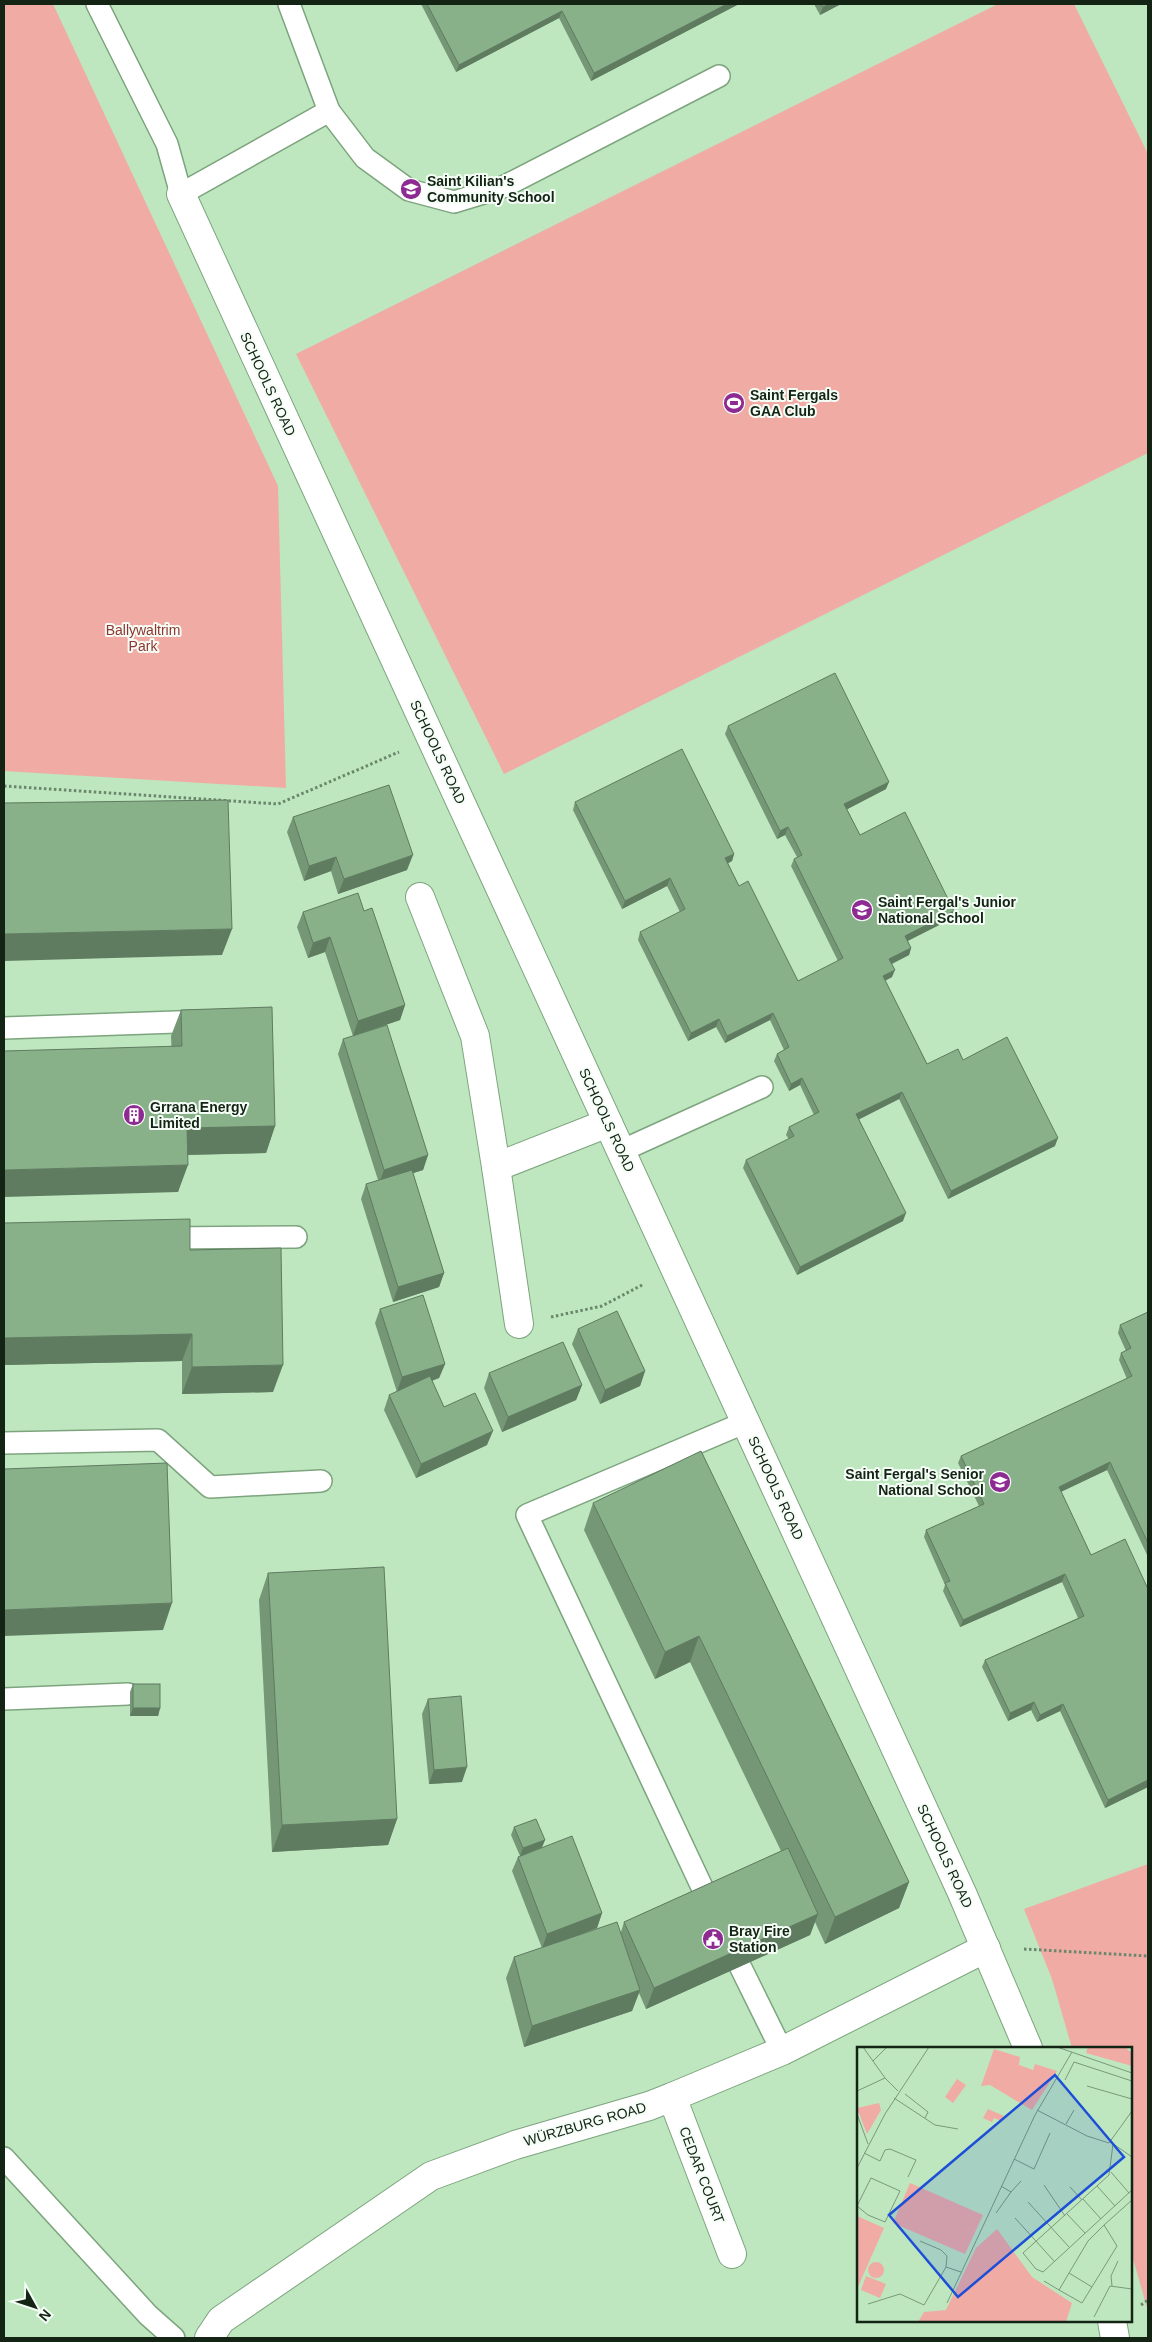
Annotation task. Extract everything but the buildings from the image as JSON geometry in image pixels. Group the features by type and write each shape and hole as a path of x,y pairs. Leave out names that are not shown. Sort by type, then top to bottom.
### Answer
{"street":[{"name":"SCHOOLS ROAD","path":"181,194 746,1422 986,1948 1028,2047"},
{"path":"420,898 475,1036 519,1324"},
{"path":"496,1167 608,1123"},
{"name":"WÜRZBURG ROAD","path":"209,2338 221,2320 431,2176 515,2145 649,2106 672,2097 782,2051 986,1948"},
{"name":"CEDAR COURT","path":"672,2097 732,2254"},
{"path":"1112,2322 1115,2338"}],"lane":[{"path":"97,4 167,144 181,194 328,112"},
{"path":"289,4 328,112 365,158 409,190 454,202 502,186 719,76"},
{"path":"4,1028 226,1020"},
{"path":"621,1151 762,1087"},
{"path":"140,1239 296,1236"},
{"path":"709,1902 527,1515 746,1422"},
{"path":"4,1443 158,1440 210,1488 321,1481"},
{"path":"4,1699 128,1694"},
{"path":"740,1966 782,2051"},
{"path":"4,2158 148,2315 174,2338"}],"path":[{"path":"4,786 278,804 432,738"},
{"path":"519,1324 602,1306 675,1268"},
{"path":"986,1948 1040,1949 1148,1956"}],"green space":[{"name":"Ballywaltrim Park","path":"4,4 53,4 278,486 286,788 4,771"},
{"name":"Saint Fergals GAA Club","path":"998,4 1074,4 1148,154 1148,453 504,774 296,354"},
{"path":"1148,1864 1148,2311 1132,2255 1132,2047 1072,2047 1052,1979 1024,1909"}],"place":[{"name":"Saint Kilian's Community School","path":"411,189"},
{"name":"Saint Fergals GAA Club","path":"734,403"},
{"name":"Saint Fergal's Junior National School","path":"862,910"},
{"name":"Grrana Energy Limited","path":"134,1115"},
{"name":"Saint Fergal's Senior National School","path":"1000,1482"},
{"name":"Bray Fire Station","path":"713,1939"}]}
